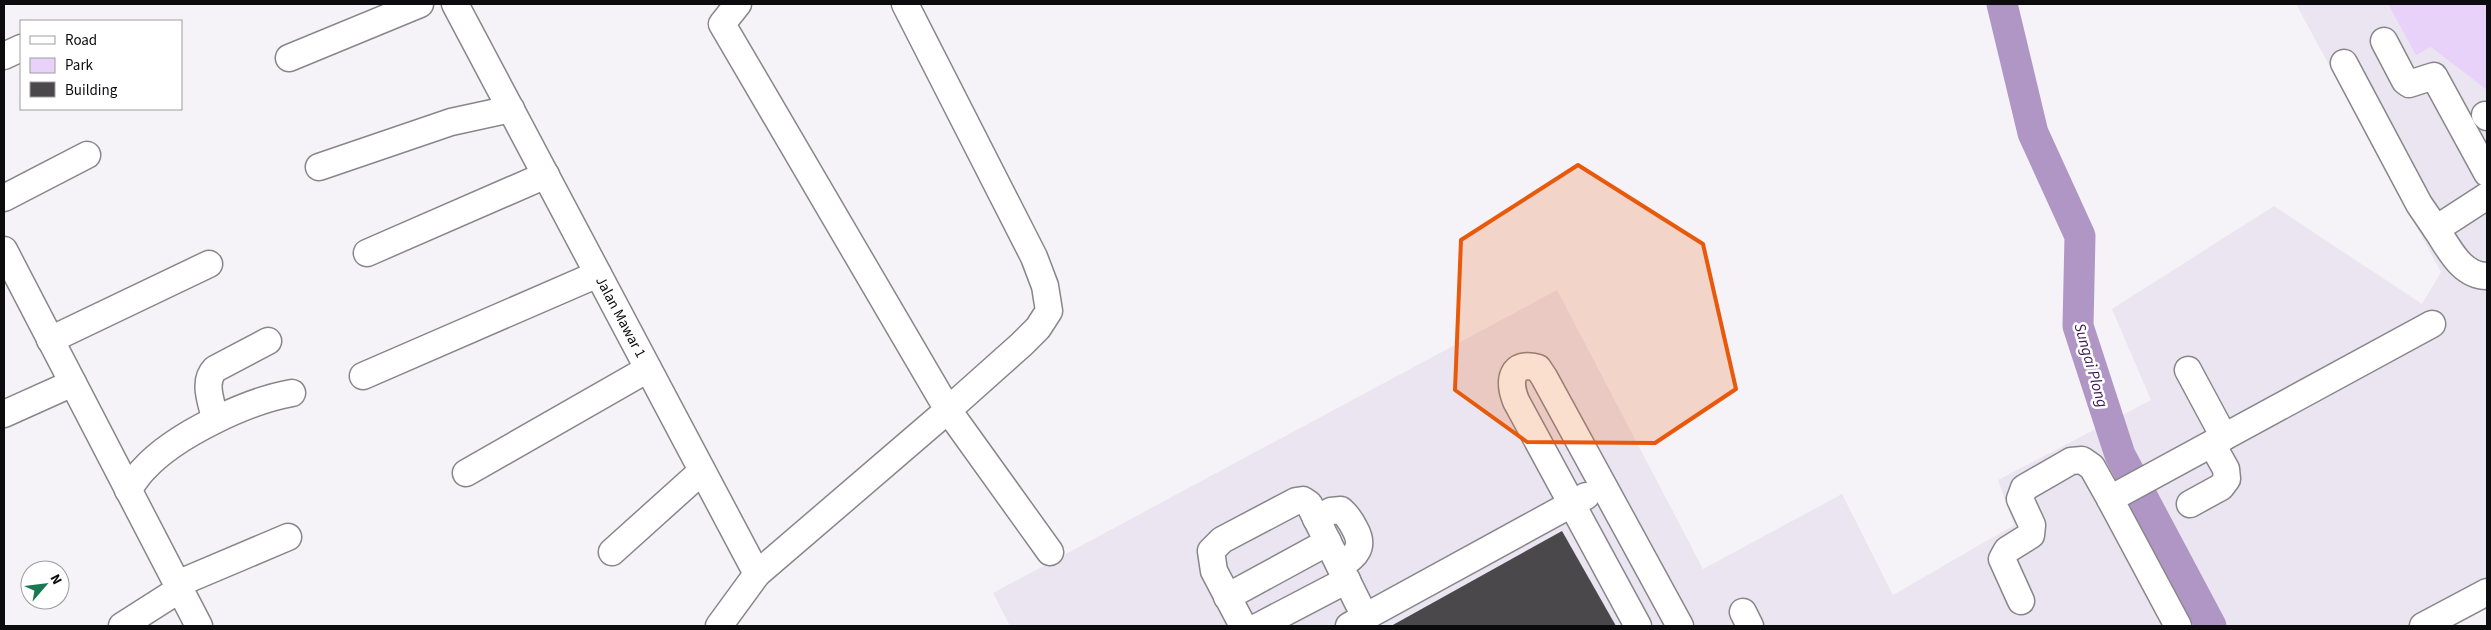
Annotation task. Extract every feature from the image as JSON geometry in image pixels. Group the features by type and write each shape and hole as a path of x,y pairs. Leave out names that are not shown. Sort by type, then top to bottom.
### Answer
{"street":[{"path":"289,58 420,4"},
{"name":"Jalan Mawar 1","path":"455,4 757,574"},
{"path":"738,4 722,24 948,410 1050,552"},
{"path":"719,626 757,574 1022,344 1038,328 1049,311 1045,286 1034,257 905,4"},
{"path":"2384,41 2405,81 2409,84 2434,76 2487,172"},
{"path":"4,56 20,48"},
{"path":"2344,64 2419,204 2462,267 2476,276 2487,276"},
{"path":"319,167 451,122 511,109"},
{"path":"4,198 87,155"},
{"path":"368,253 546,175"},
{"path":"2436,229 2485,204"},
{"path":"4,250 199,626"},
{"path":"50,340 209,264"},
{"path":"363,376 598,274"},
{"path":"2117,495 2432,324"},
{"path":"215,419 208,383 209,375 215,369 268,341"},
{"path":"1638,626 1516,402 1511,380 1514,373 1522,367 1538,368 1680,626"},
{"path":"466,473 648,370"},
{"path":"2188,370 2218,440 2227,479 2221,487 2190,504"},
{"path":"4,414 73,383"},
{"path":"128,490 143,469 160,454 215,419 267,397 292,393"},
{"path":"2021,600 2002,558 2007,550 2031,535 2032,525 2020,499 2024,488 2071,461 2082,460 2092,467 2117,495 2173,625"},
{"path":"612,552 702,471"},
{"path":"1243,626 1214,571 1211,552 1216,545 1296,501 1303,500 1309,504 1344,573 1357,621 1572,505 1602,486"},
{"path":"1260,626 1344,573 1360,550 1360,538 1348,515 1341,510 1331,512 1316,519"},
{"path":"122,626 178,587 288,537"},
{"path":"1227,596 1328,542"},
{"path":"2423,626 2487,592"}],"highlighted area":[{"path":"1578,165 1703,244 1736,389 1655,443 1527,442 1455,390 1461,240"}],"shaded area":[{"path":"2296,4 2487,4 2487,605 2448,626 1010,626 993,593 1557,290 1703,569 1842,494 1893,595 2014,525 1998,480 2151,400 2112,309 2274,206 2422,304 2441,272"}],"green space":[{"path":"2388,4 2487,4 2487,90 2431,47 2416,55"}],"building":[{"path":"1562,531 1616,626 1391,626"}],"waterway":[{"name":"Sungai Plong","path":"2002,4 2033,133 2080,236 2078,326 2120,455 2211,626"}]}
